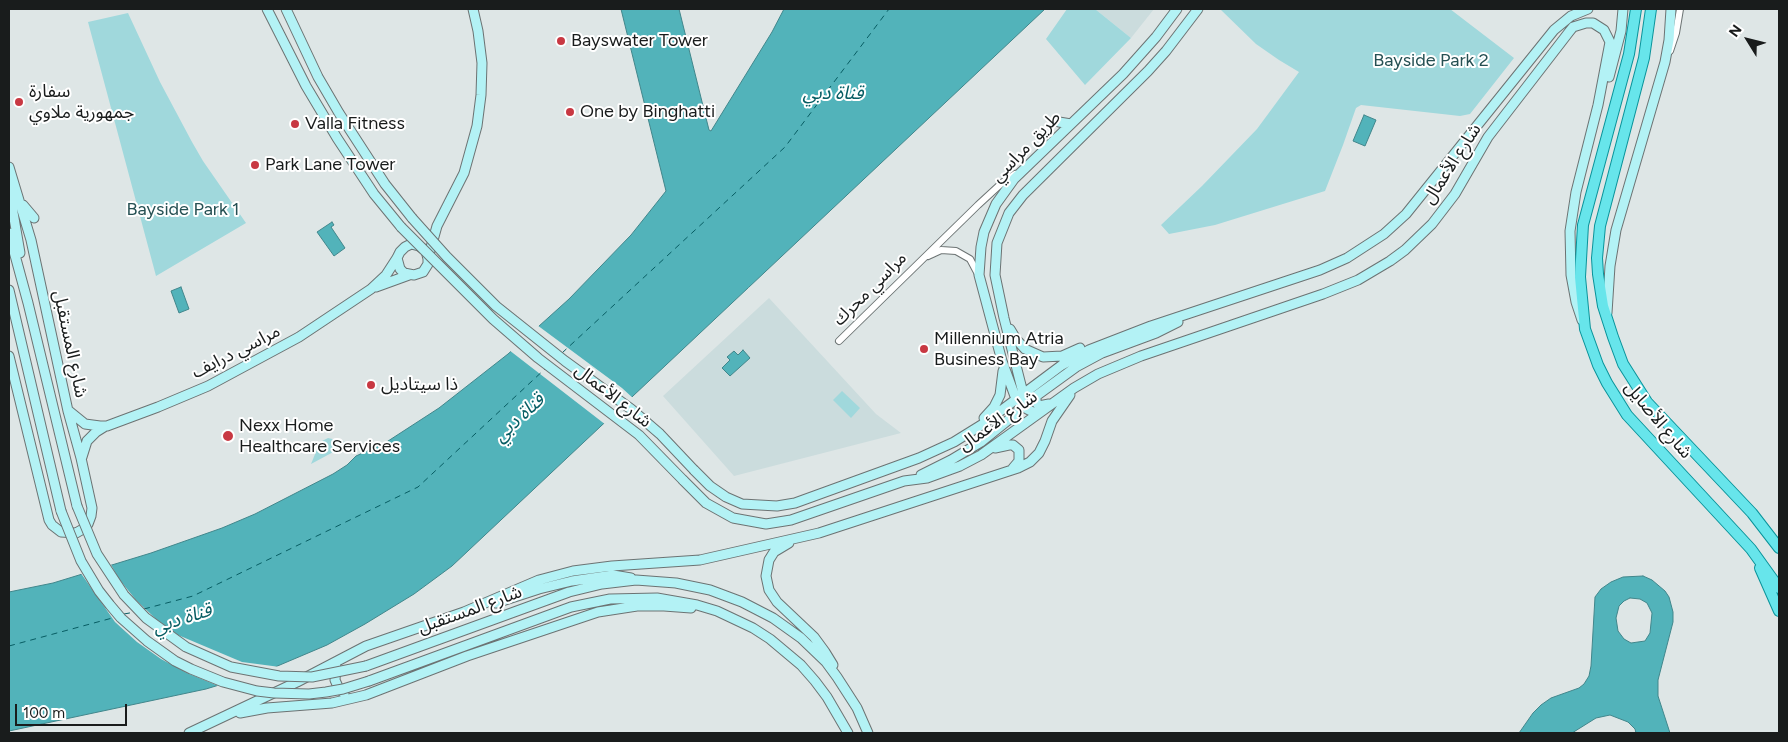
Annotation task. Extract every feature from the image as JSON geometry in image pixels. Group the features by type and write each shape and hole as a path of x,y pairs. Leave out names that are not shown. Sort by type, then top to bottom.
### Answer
{"main road":[{"name":"شارع الأصايل","path":"1636,9 1629,54 1584,225 1580,277 1585,329 1598,365 1616,399 1628,415 1752,549 1779,588"},
{"name":"شارع الأصايل","path":"1651,9 1644,58 1600,226 1598,274 1608,321 1624,364 1647,402 1752,513 1779,548"},
{"path":"1752,549 1779,610"}],"street":[{"name":"شارع الأعمال","path":"267,9 306,86 360,174 401,227 493,319 538,358 639,435 698,496 722,513 748,522 766,524 800,517 904,481 927,478 949,471 990,449 1053,402 1084,382 1141,356 1341,288 1375,271 1405,250 1444,209 1455,194 1488,137 1573,27 1586,23 1599,26 1608,36 1614,47"},
{"name":"شارع الأعمال","path":"286,9 318,77 338,113 381,178 412,218 459,270 496,306 537,340 631,409 668,442 710,486 726,497 742,504 777,506 800,501 919,458 967,434 1021,399 1080,355 1151,326 1334,264 1360,251 1384,234 1416,204 1554,30 1571,16 1588,9"},
{"path":"437,226 425,237 402,249 397,258 400,269 409,275 419,274 426,268 437,226 464,173 474,142 480,111 482,63 473,9"},
{"name":"طريق مراسي","path":"1021,399 1002,361 979,275 981,247 989,218 1004,191 1025,168 1134,62 1177,9"},
{"name":"طريق مراسي","path":"1021,399 996,286 994,264 999,238 1010,212 1023,195 1148,71 1198,9"},
{"path":"1585,329 1573,289 1570,231 1576,192 1623,9"},
{"path":"1608,321 1608,284 1616,230 1665,62 1677,10"},
{"path":"1059,122 1071,124"},
{"name":"شارع المستقبل","path":"9,167 31,240 68,411 92,508 92,516 88,524 76,533 66,534 56,530 49,520 9,356"},
{"name":"مراسي محرك","path":"839,341 996,188 1025,168"},
{"path":"9,189 28,303"},
{"path":"21,203 34,218"},
{"name":"شارع المستقبل","path":"9,233 28,303 76,506 97,554 124,595 159,629 186,647 231,667 279,676 312,677 366,666 569,592 602,584 636,580 663,581 693,586 742,602 773,618 801,638 826,662 837,677 857,708 868,733"},
{"path":"411,244 423,248 428,259"},
{"name":"مراسي محرك","path":"922,259 941,250 956,251 970,259 979,275"},
{"name":"مراسي درايف","path":"81,458 87,441 96,432 107,426 184,397 233,374 300,337 371,289 386,275 397,258"},
{"name":"مراسي درايف","path":"371,289 409,275"},
{"name":"شارع المستقبل","path":"9,290 61,511 75,548 99,591 121,618 147,642 175,661 223,682 257,691 309,694 326,692 369,681 558,611 597,601 623,598 657,598 716,611 753,628 802,666 827,697 848,733"},
{"path":"1053,402 1045,406 1039,406 1036,402 1036,396 1084,361 1156,333 1192,312"},
{"path":"1004,318 1020,344 1037,355 1049,358 1062,356 1104,339 1151,326"},
{"path":"967,434 990,413 997,401 1003,382 1002,361"},
{"path":"464,612 528,584 561,574 621,565 700,560 860,520 1024,466 1039,453 1056,413 1066,399 1084,382"},
{"path":"9,386 19,397"},
{"path":"904,481 951,460 980,442 1017,413 1021,399 1037,414"},
{"path":"68,411 86,424 107,426"},
{"path":"990,449 1009,445 1016,447 1020,457 1012,469"},
{"path":"801,536 774,552 766,568 767,583 777,602 808,630 820,644 830,660 837,677"},
{"path":"188,733 223,718 375,642 539,589 583,579 619,575 636,580"},
{"path":"223,718 256,710 319,705 358,697 404,682 467,656 598,612 624,607 651,606 716,611"},
{"path":"340,660 335,669 335,680 339,689 347,695 358,697"}],"shaded area":[{"path":"1095,9 1154,9 1131,38"},
{"path":"769,298 876,414 901,433 734,476 663,396"}],"green space":[{"path":"1067,9 1095,9 1131,38 1085,85 1046,39"},
{"name":"Bayside Park 2","path":"1220,9 1450,9 1514,58 1470,114 1460,116 1361,105 1356,108 1325,191 1215,225 1169,234 1161,225 1257,129 1299,72 1256,44"},
{"name":"Bayside Park 1","path":"128,13 160,82 192,142 246,223 156,276 88,22"},
{"path":"842,391 860,408 851,418 833,400"},
{"path":"328,438 350,443 311,464 320,442"}],"water":[{"name":"قناة دبي","path":"621,9 679,9 709,130 711,131 772,32 784,9 1045,9 452,566 414,594 327,645 268,670 206,689 9,731 9,592 53,583 151,553 222,528 255,514 333,474 347,465 356,456 385,443 439,408 508,354 569,299 631,235 666,191"},
{"path":"1364,115 1376,120 1365,146 1353,141"},
{"path":"332,222 334,225 331,227 345,248 334,256 317,232"},
{"path":"181,287 189,309 179,313 171,291"},
{"path":"743,350 750,358 730,376 722,368 730,360 727,357 734,351 738,355"},
{"path":"1643,576 1652,580 1669,597 1673,612 1673,622 1658,680 1658,696 1670,733 1636,733 1635,729 1628,722 1610,715 1596,718 1572,733 1519,733 1541,705 1551,698 1579,688 1584,684 1589,676 1591,666 1595,597 1601,589 1623,577","holes":["1630,598 1640,599 1647,603 1652,613 1650,633 1645,641 1631,643 1624,639 1618,631 1616,618 1619,606 1624,601"]}],"pier":[{"path":"537,325 634,399 606,425 509,350"},
{"path":"110,563 119,579 136,600 156,619 178,635 242,662 280,667 221,687 187,673 161,659 137,642 115,622 80,572"}],"ferry route":[{"path":"562,353 785,147 889,9"},
{"path":"144,609 193,596 418,487 546,368"},
{"path":"124,614 135,612"},
{"path":"9,646 116,617"}],"place":[{"name":"Bayswater Tower","path":"561,41"},
{"name":"سفارة جمهورية ملاوي","path":"19,102"},
{"name":"One by Binghatti","path":"570,112"},
{"name":"Valla Fitness","path":"295,124"},
{"name":"Park Lane Tower","path":"255,165"},
{"name":"Millennium Atria Business Bay","path":"924,349"},
{"name":"ذا سيتاديل","path":"371,385"},
{"name":"Nexx Home Healthcare Services","path":"228,436"}]}
